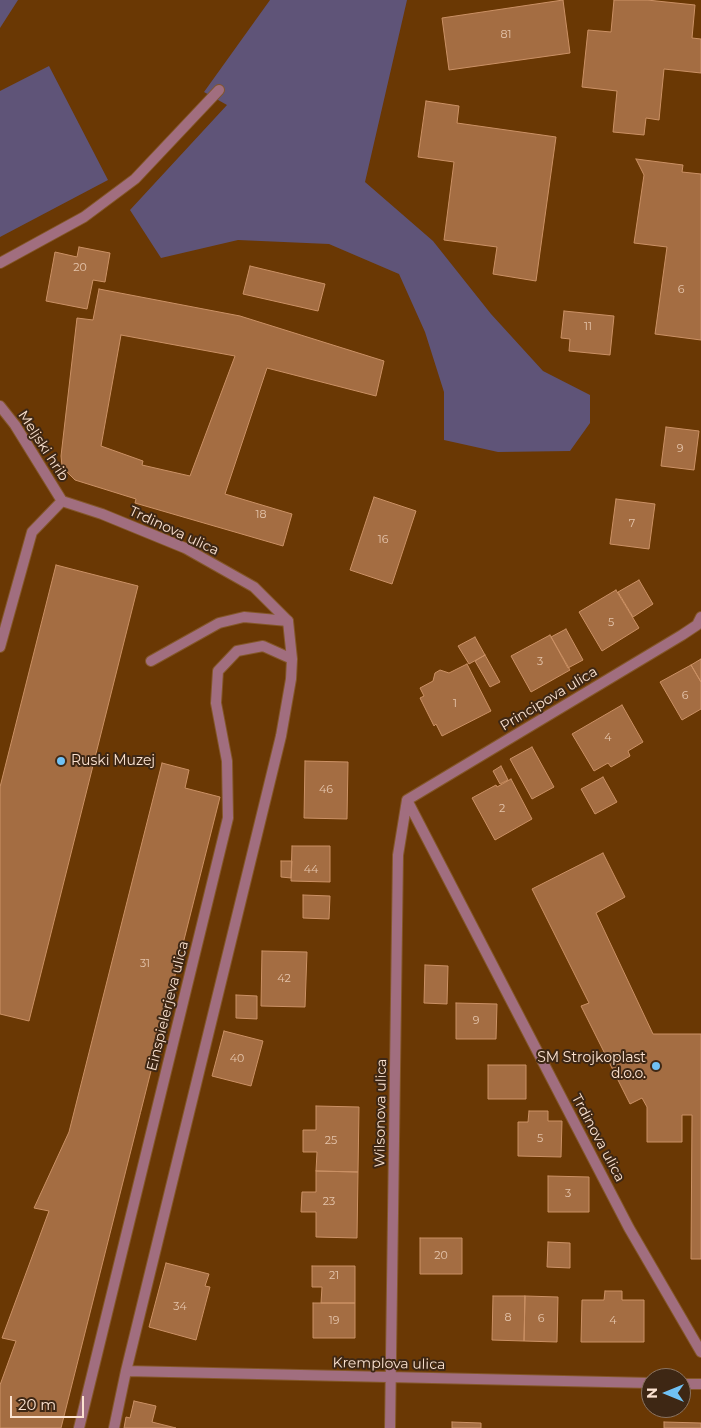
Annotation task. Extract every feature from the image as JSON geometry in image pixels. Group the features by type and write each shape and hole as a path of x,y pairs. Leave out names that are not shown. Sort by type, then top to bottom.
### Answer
{"street":[{"path":"0,263 84,217 135,179 219,90"},
{"name":"Meljski hrib","path":"0,406 15,425 62,501"},
{"path":"0,648 32,532 62,501"},
{"name":"Trdinova ulica","path":"62,501 102,514 185,548 254,587 288,621"},
{"path":"114,1428 126,1371 281,736 291,679 292,659 288,621 244,617 219,623 151,661"},
{"name":"Principova ulica","path":"407,800 682,635 697,625 701,617"},
{"name":"Einspielerjeva ulica","path":"79,1428 228,818 227,761 216,703 218,671 237,651 263,646 292,659"},
{"name":"Trdinova ulica","path":"407,800 629,1228 701,1352"},
{"name":"Wilsonova ulica","path":"390,1428 398,855 407,800"},
{"name":"Kremplova ulica","path":"126,1371 641,1383"}],"shaded area":[{"path":"0,0 18,0 0,28"},
{"path":"270,0 407,0 365,182 433,241 491,314 543,371 590,395 590,423 570,451 498,452 444,440 444,392 425,332 399,274 329,244 238,240 161,258 130,210 227,105 204,92"},
{"path":"49,66 108,180 0,237 0,91"}],"building":[{"path":"563,0 570,53 449,70 442,18"},
{"path":"614,0 647,0 695,5 692,38 701,39 701,73 664,69 659,120 646,118 644,135 613,132 617,91 582,87 588,30 611,32"},
{"path":"426,101 459,106 457,123 556,137 536,281 493,274 497,247 444,240 454,162 418,157"},
{"path":"636,159 683,165 682,172 701,174 701,340 655,334 667,247 634,243 644,175"},
{"path":"79,247 110,253 105,282 93,280 87,309 46,301 55,252 77,257"},
{"path":"250,266 325,284 318,311 243,294"},
{"path":"99,289 240,316 384,361 376,396 267,368 225,494 292,514 283,546 135,503 136,499 75,480 62,466 61,456 77,318 93,320","holes":["121,335 235,356 190,476 142,465 143,461 101,446"]},
{"path":"564,311 614,316 610,355 569,351 570,339 561,338"},
{"path":"666,427 699,431 694,470 661,466"},
{"path":"374,497 416,511 392,584 350,570"},
{"path":"616,499 655,504 649,549 610,544"},
{"path":"56,565 138,586 29,1021 0,1014 0,787"},
{"path":"639,580 653,604 633,617 618,592"},
{"path":"616,590 639,628 602,651 579,612"},
{"path":"566,629 583,660 568,668 551,637"},
{"path":"550,635 570,670 531,692 511,656"},
{"path":"475,637 485,655 469,664 458,646"},
{"path":"485,655 500,682 490,687 475,661"},
{"path":"701,659 701,682 691,665"},
{"path":"467,664 491,711 442,736 436,724 434,726 420,698 424,696 420,688 433,681 435,673 440,670 449,673"},
{"path":"691,665 701,682 701,709 682,720 660,682"},
{"path":"622,705 643,742 628,751 630,756 611,767 608,763 594,771 572,734"},
{"path":"532,747 554,787 532,799 510,759"},
{"path":"305,761 348,762 347,819 304,818"},
{"path":"162,763 189,770 185,788 220,797 61,1428 0,1428 0,1385 16,1341 2,1338 49,1211 34,1208 69,1132"},
{"path":"501,766 508,780 500,784 493,771"},
{"path":"603,777 617,802 595,814 581,789"},
{"path":"511,779 532,819 495,840 472,798"},
{"path":"292,846 330,846 330,882 291,881"},
{"name":"SM Strojkoplast d.o.o.","path":"603,853 625,897 596,913 653,1034 701,1034 701,1259 691,1259 692,1115 682,1115 682,1142 647,1142 647,1107 642,1098 630,1104 581,1006 589,1003 532,889"},
{"path":"281,861 292,861 291,878 281,877"},
{"path":"303,895 330,896 329,919 303,918"},
{"path":"262,951 307,952 305,1007 261,1006"},
{"path":"425,965 448,966 447,1004 424,1003"},
{"path":"236,995 257,996 257,1019 236,1018"},
{"path":"456,1003 497,1004 496,1039 456,1039"},
{"path":"224,1031 263,1041 251,1086 212,1076"},
{"path":"488,1065 526,1065 526,1099 488,1099"},
{"path":"316,1106 359,1107 358,1172 316,1171 317,1152 303,1152 303,1130 316,1130"},
{"path":"529,1111 548,1111 548,1121 562,1121 561,1157 518,1156 518,1122 528,1122"},
{"path":"316,1171 358,1172 357,1238 316,1237 316,1212 301,1212 302,1192 316,1192"},
{"path":"548,1176 589,1177 589,1212 548,1212"},
{"path":"420,1238 462,1238 462,1274 420,1274"},
{"path":"548,1242 570,1243 570,1268 547,1267"},
{"path":"166,1263 209,1274 205,1286 210,1287 196,1340 149,1327"},
{"path":"312,1266 355,1266 355,1303 321,1303 322,1287 312,1287"},
{"path":"605,1291 622,1291 622,1300 644,1300 644,1342 581,1342 582,1300 604,1300"},
{"path":"493,1296 525,1296 524,1341 492,1340"},
{"path":"525,1296 558,1297 557,1342 524,1341"},
{"path":"313,1303 355,1303 355,1338 313,1338"},
{"path":"134,1401 156,1406 152,1422 176,1428 124,1428 126,1417 130,1418"},
{"path":"452,1422 481,1423 481,1428 452,1428"},
{"path":"664,1422 701,1423 701,1428 664,1428"}],"place":[{"name":"Ruski Muzej","path":"61,761"},
{"name":"SM Strojkoplast d.o.o.","path":"656,1066"}]}
